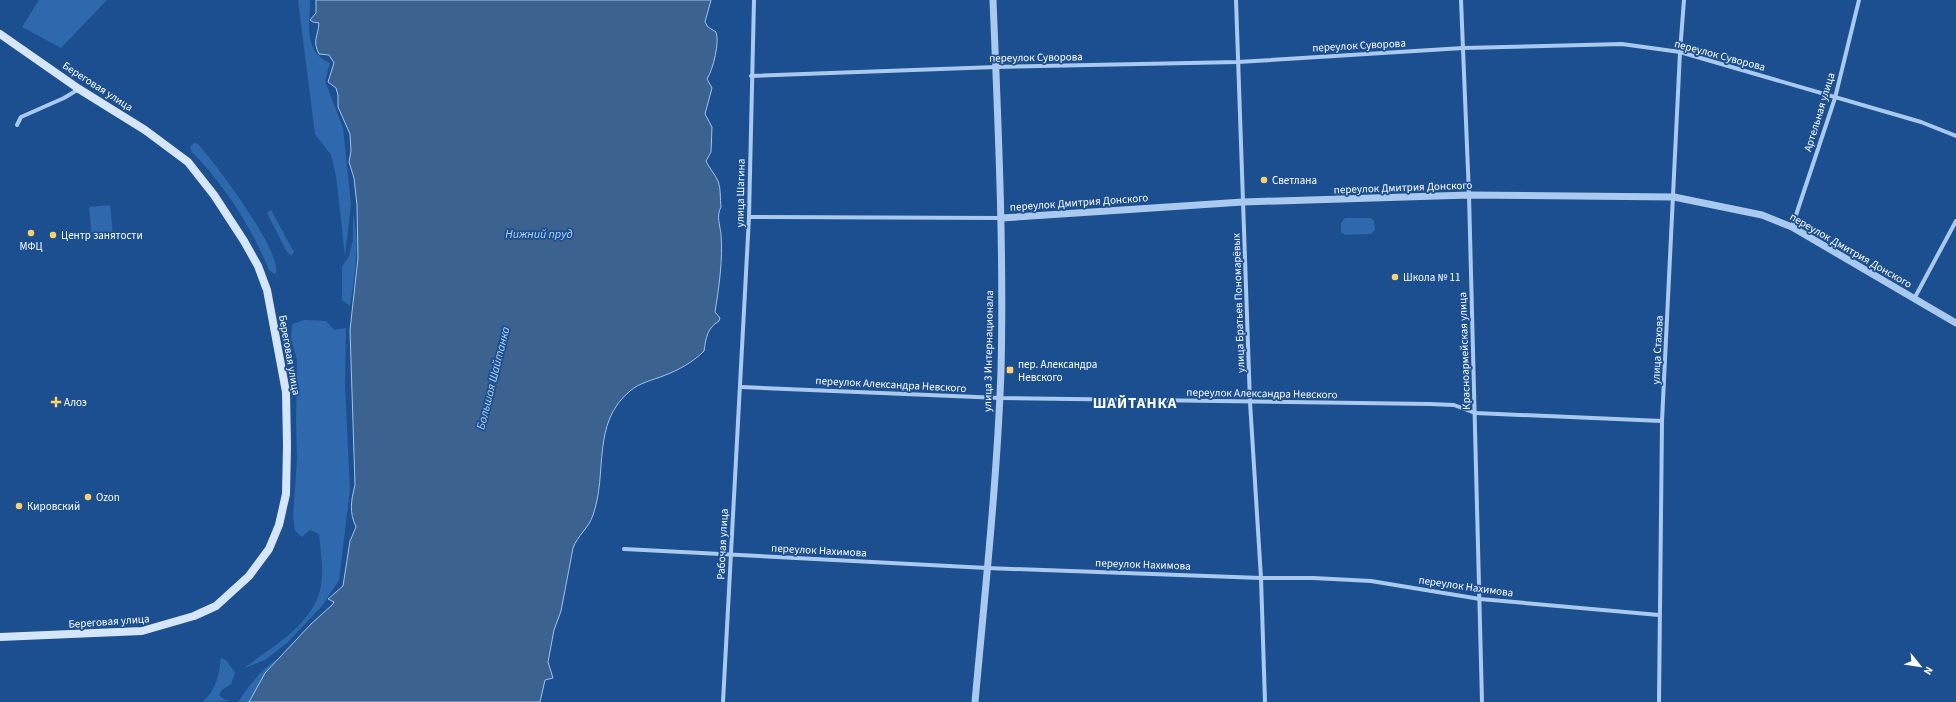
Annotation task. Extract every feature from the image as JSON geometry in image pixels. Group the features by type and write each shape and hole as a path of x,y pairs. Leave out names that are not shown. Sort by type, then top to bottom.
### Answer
{"main road":[{"name":"Береговая улица","path":"0,34 79,89 145,130 188,162 214,195 244,241 258,266 266,290 286,392 286,494 279,525 269,549 249,576 216,606 194,616 142,631 0,637"}],"street":[{"name":"улица Шагина","path":"740,387 749,217 751,76 754,0"},
{"name":"улица 3 Интернационала","path":"975,702 1000,398 1002,218 993,0"},
{"name":"улица Братьев Пономарёвых","path":"1236,0 1250,402 1261,578 1265,702"},
{"name":"Красноармейская улица","path":"1461,0 1469,195 1482,702"},
{"name":"улица Стахова","path":"1659,702 1662,421 1680,52 1684,0"},
{"name":"Артельная улица","path":"1792,227 1835,98 1859,0"},
{"name":"переулок Суворова","path":"751,76 996,67 1238,62 1464,48 1622,44 1680,52 1920,122 1956,136"},
{"path":"17,125 21,117 64,98 79,89"},
{"name":"переулок Дмитрия Донского","path":"749,217 1002,218 1243,202 1469,195 1674,197 1762,215 1792,227 1956,323"},
{"path":"1914,299 1956,221"},
{"name":"переулок Александра Невского","path":"740,387 1000,398 1446,405 1475,413 1662,421"},
{"name":"Рабочая улица","path":"723,702 740,387"},
{"name":"переулок Нахимова","path":"624,550 987,568 1371,581 1480,599 1659,615"}],"shaded area":[{"path":"39,0 107,0 61,48 22,27"},
{"path":"298,0 310,0 309,27 312,44 315,52 321,58 330,63 325,81 343,128 351,204 345,256 336,176 331,155 315,134"},
{"path":"194,143 198,144 218,169 258,227 275,262 276,273 274,274 269,270 254,238 236,207 204,165 192,152 190,147"},
{"path":"110,205 113,235 92,238 89,207"},
{"path":"271,210 294,252 291,256 287,252 267,213"},
{"path":"353,213 356,247 355,271 350,306 342,300 342,267 349,256 353,240"},
{"path":"1345,218 1371,218 1374,221 1375,230 1371,234 1345,235 1341,232 1341,223"},
{"path":"304,320 326,321 334,330 346,328 345,386 350,490 339,580 322,606 287,643 265,660 244,668 282,641 305,619 313,607 319,593 322,577 319,534 310,530 302,537 295,531 293,517 297,459 297,360 291,339 292,324"},
{"path":"221,658 227,661 235,673 231,684 222,690 219,695 225,700 232,701 202,702 214,688"},
{"path":"278,658 265,673 249,702 238,702 266,667"}],"water":[{"name":"Нижний пруд","path":"316,0 711,0 705,22 708,27 716,32 717,42 714,63 707,79 712,88 705,114 712,127 711,152 706,161 718,181 720,191 721,207 719,217 721,234 721,264 715,312 720,318 710,330 706,338 704,351 700,355 669,374 634,388 618,404 610,418 602,449 600,482 593,515 573,548 561,611 554,630 548,662 553,678 545,680 540,702 249,702 265,673 334,602 328,599 343,586 350,541 356,527 352,516 351,506 355,485 350,330 358,258 357,205 354,178 349,162 351,151 350,134 338,107 338,95 336,88 328,82 334,63 329,55 319,54 316,42 319,23 310,20 316,13"}],"place":[{"name":"Светлана","path":"1264,180"},
{"name":"МФЦ","path":"31,233"},
{"name":"Центр занятости","path":"53,235"},
{"name":"Школа № 11","path":"1395,277"},
{"name":"пер. Александра Невского","path":"1010,370"},
{"name":"Алоэ","path":"56,402"},
{"name":"Ozon","path":"88,497"},
{"name":"Кировский","path":"19,506"}],"district":[{"name":"ШАЙТАНКА","path":"1135,403"}],"water label":[{"name":"Большая Шайтанка","path":"493,378"}]}
